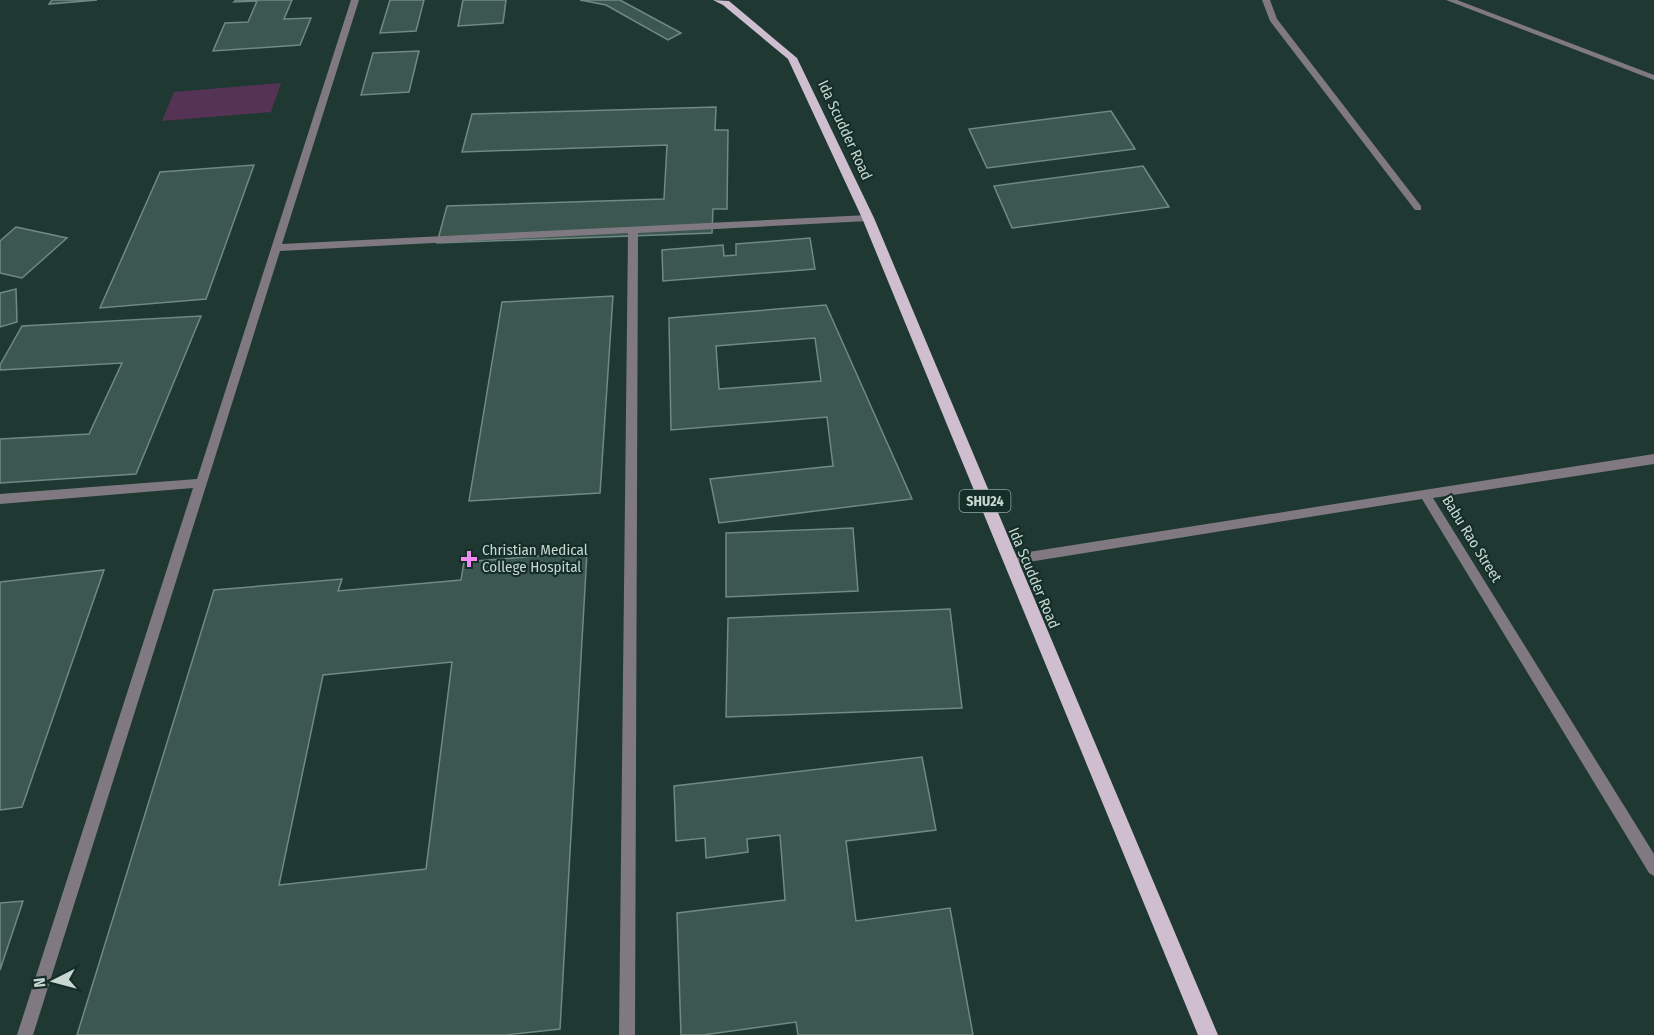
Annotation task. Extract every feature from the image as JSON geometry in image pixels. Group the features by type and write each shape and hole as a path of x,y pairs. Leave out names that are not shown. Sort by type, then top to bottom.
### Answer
{"main road":[{"name":"Ida Scudder Road","path":"718,0 726,3 792,58 868,218 1208,1035"}],"street":[{"path":"25,1035 355,0"},
{"path":"1266,0 1273,19 1418,208"},
{"path":"1450,0 1654,78"},
{"path":"276,248 868,218"},
{"path":"627,1035 633,230"},
{"path":"1425,494 1654,459"},
{"path":"0,499 201,483"},
{"name":"Babu Rao Street","path":"1009,560 1425,494 1654,868"}],"shaded area":[{"path":"281,83 271,112 162,121 174,92"}],"building":[{"path":"52,0 97,0 49,4"},
{"path":"236,0 292,0 284,19 311,18 300,45 213,51 225,23 248,22 257,1 234,2"},
{"path":"390,0 424,0 416,31 380,33"},
{"path":"463,0 506,0 503,23 458,26"},
{"path":"580,0 620,0 681,33 668,40 606,5"},
{"path":"419,51 409,92 361,95 373,53"},
{"path":"716,107 715,130 728,130 727,209 713,209 712,233 437,243 447,206 664,199 667,145 462,152 472,114"},
{"path":"1111,111 1135,149 987,168 969,129"},
{"path":"254,165 206,299 100,308 160,172"},
{"path":"1143,166 1169,207 1012,228 994,186"},
{"path":"16,227 67,238 22,278 0,273 0,241"},
{"path":"810,238 815,269 663,281 662,250 723,245 724,256 736,255 736,244"},
{"path":"16,289 17,322 0,327 0,293"},
{"path":"613,296 600,493 469,501 502,302"},
{"path":"826,305 912,499 719,523 710,479 833,466 827,417 671,430 669,318","holes":["815,338 821,381 719,389 716,346"]},
{"path":"201,316 136,474 0,483 0,439 89,434 122,363 0,370 0,365 22,326"},
{"path":"853,528 858,591 726,597 726,533"},
{"path":"587,552 560,1029 505,1035 77,1035 214,590 342,579 338,591 461,580 464,562","holes":["452,662 426,869 279,885 323,675"]},
{"path":"104,570 22,807 0,810 0,582"},
{"path":"950,609 962,708 726,717 728,618"},
{"path":"922,757 936,830 846,841 856,921 950,908 973,1035 798,1035 796,1022 703,1035 681,1035 677,913 785,900 780,835 747,839 748,852 706,858 705,838 676,841 674,786"},
{"path":"23,901 0,970 0,903"}],"place":[{"name":"Christian Medical College Hospital","path":"469,559"}]}
